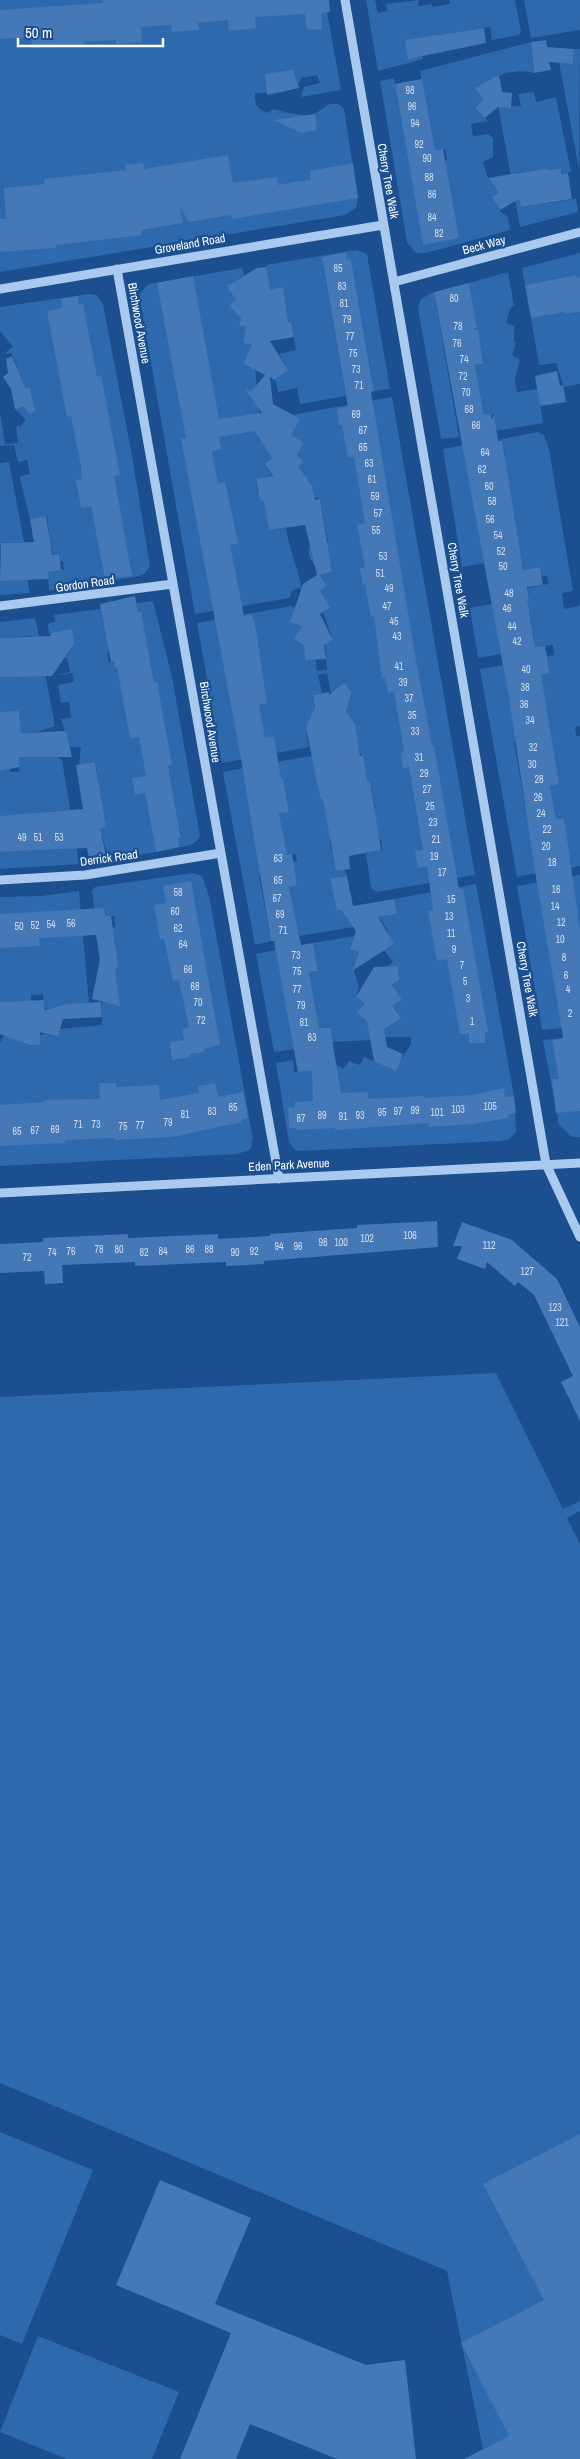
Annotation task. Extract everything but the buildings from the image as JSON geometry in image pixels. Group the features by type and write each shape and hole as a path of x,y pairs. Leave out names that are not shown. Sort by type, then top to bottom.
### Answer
{"street":[{"name":"Cherry Tree Walk","path":"345,0 546,1164 580,1237"},
{"name":"Groveland Road","path":"0,289 384,225"},
{"name":"Beck Way","path":"394,282 580,232"},
{"name":"Birchwood Avenue","path":"117,269 279,1179"},
{"name":"Gordon Road","path":"0,606 173,584"},
{"name":"Derrick Road","path":"0,880 85,875 222,853"},
{"name":"Eden Park Avenue","path":"0,1193 580,1163"}],"shaded area":[{"path":"0,0 325,0 341,90 301,97 304,87 320,83 317,75 302,78 298,85 264,93 255,93 255,100 258,107 267,113 274,109 288,113 312,115 328,105 341,105 344,109 358,198 356,208 345,215 0,272"},
{"path":"366,0 375,0 378,13 387,11 386,4 418,0 419,6 432,4 432,7 450,4 449,0 515,0 521,32 519,35 492,40 490,27 437,35 421,42 423,59 378,71"},
{"path":"524,0 580,0 580,30 531,38"},
{"path":"531,42 534,73 526,71 511,72 476,88 483,101 475,108 488,121 471,124 473,136 489,134 493,139 493,157 483,162 488,178 500,192 492,197 501,212 508,217 510,230 426,253 416,253 407,242 380,81 394,78 423,244 459,238 456,222 447,223 436,162 447,160 445,149 435,150 420,71"},
{"path":"565,48 564,63 573,64 574,49 580,49 579,169 558,57"},
{"path":"501,88 503,92 502,107 521,106 518,94 534,92 536,102 556,97 571,172 561,174 560,168 549,170 548,168 515,173 521,207 576,199 578,212 520,227 498,105"},
{"path":"356,250 367,254 390,389 374,391 351,260 347,260 346,252 322,257 346,396 300,404 297,388 278,392 275,379 288,370 279,354 296,350 291,321 277,323 282,288 267,290 266,265"},
{"path":"580,253 580,277 577,278 576,275 525,285 522,268"},
{"path":"242,268 244,275 228,286 232,294 240,290 242,294 230,306 244,310 239,324 247,328 243,343 253,345 243,364 250,368 255,367 260,420 272,458 265,464 272,476 256,480 258,493 266,491 274,507 266,511 269,530 286,528 302,589 298,588 291,592 290,598 195,614 139,294 149,284"},
{"path":"508,272 514,306 511,307 506,323 514,326 514,342 516,343 512,355 520,360 515,379 517,392 538,389 543,423 496,431 494,414 484,415 475,365 483,364 469,283"},
{"path":"434,292 459,437 441,439 418,308 421,299"},
{"path":"89,294 97,295 103,304 132,456 150,566 144,574 139,576 49,591 48,572 64,569 63,561 60,561 59,554 53,555 51,548 43,549 41,538 33,539 32,534 49,532 47,516 30,519 20,479 21,476 30,474 27,460 18,462 14,445 0,446 0,412 5,444 18,443 16,427 18,425 20,427 26,420 15,409 34,405 30,387 12,390 17,366 11,353 7,354 6,352 13,347 0,331 0,307"},
{"path":"563,303 565,314 580,312 580,384 564,387 556,363 539,365 531,318 548,315"},
{"path":"392,397 475,875 377,892 371,888 366,853 382,850 381,840 365,843 358,811 375,808 370,781 360,782 363,755 360,754 358,745 342,747 342,734 355,724 331,694 327,673 318,675 322,693 313,695 315,711 324,728 306,732 309,747 222,763 197,623 291,606 295,608 303,625 294,639 315,654 317,671 327,670 325,644 333,640 323,612 330,606 319,592 326,586 317,575 332,572 331,563 315,566 309,556 309,546 328,542 320,499 314,497 313,488 302,490 296,467 303,462 297,453 304,443 290,435 292,415"},
{"path":"538,432 544,435 549,449 573,591 562,593 564,609 580,604 580,726 575,727 576,736 580,736 580,866 570,868 564,818 556,819 550,786 559,784 549,735 514,742 537,873 517,877 480,669 503,665 515,731 541,675 550,673 547,656 554,655 553,645 535,647 533,632 525,633 524,627 532,626 529,612 519,600 529,598 528,588 548,584 547,576 542,576 540,567 523,570 494,459 505,456 502,439"},
{"path":"464,445 484,563 462,567 443,449"},
{"path":"9,462 24,542 1,543 0,551 0,463"},
{"path":"26,573 30,593 0,595 0,581 19,580"},
{"path":"153,601 172,677 200,836 192,844 180,847 178,838 181,837 169,772 135,795 145,793 156,852 108,860 102,835 90,838 81,780 98,777 95,762 79,765 81,747 70,747 61,719 71,718 69,702 61,703 58,685 74,682 72,673 56,675 70,672 67,658 65,658 70,650 72,630 49,633 48,624 55,622 54,615 101,609 106,635 120,649 107,652 109,662 114,661 115,667 123,666 141,612 138,612 136,603"},
{"path":"492,604 501,654 478,658 470,608"},
{"path":"35,618 41,645 33,636 0,638 0,622"},
{"path":"42,657 55,726 37,732 20,733 19,711 0,728 0,677"},
{"path":"323,754 319,789 321,799 337,796 330,835 331,850 347,876 330,878 332,888 348,885 352,898 335,902 338,911 351,908 353,927 299,936 289,887 297,885 294,869 259,875 271,941 255,945 223,772 243,768 260,868 297,861 296,854 286,855 279,813 289,811 283,779 273,780 270,763"},
{"path":"19,755 58,757 62,760 79,864 0,869 0,852 64,849 62,811 46,812 46,822 0,816 0,771 6,770 9,756 10,772 19,772"},
{"path":"193,873 202,876 209,896 253,1139 250,1150 237,1154 0,1166 0,1043 4,1035 25,1035 26,1045 40,1045 40,1035 45,1034 58,1037 60,1029 102,1025 102,1001 118,964 100,957 98,951 116,948 113,932 98,929 115,927 114,916 95,916 92,891 95,887"},
{"path":"580,875 580,1026 542,1030 517,886"},
{"path":"476,884 514,1096 516,1132 509,1139 500,1141 295,1150 289,1142 276,1063 293,1060 294,1072 311,1071 311,1066 330,1060 343,1069 349,1061 360,1065 364,1057 381,1064 400,1061 411,1044 411,1037 385,1037 382,1018 401,1018 392,1004 395,1005 402,1000 391,986 399,980 398,966 386,967 393,962 384,950 394,944 387,934 380,936 388,931 379,917 397,914 394,899"},
{"path":"79,891 89,1003 44,1009 43,994 31,995 32,1010 0,1002 0,897 42,896"},
{"path":"354,936 350,948 359,952 353,967 359,987 356,997 364,1002 366,998 371,1040 332,1042 329,1026 319,1028 309,972 318,971 313,943"},
{"path":"276,950 294,1049 274,1052 256,954"},
{"path":"564,1038 552,1040 556,1060 580,1057 580,1137 572,1137 559,1125 543,1040"},
{"path":"496,1373 563,1509 580,1501 580,1511 567,1518 580,1544 580,2459 485,2459 447,2271 0,2083 0,1397"},
{"path":"0,2132 93,2170 22,2344 0,2335"},
{"path":"38,2336 179,2392 152,2459 67,2459 0,2432"}]}
